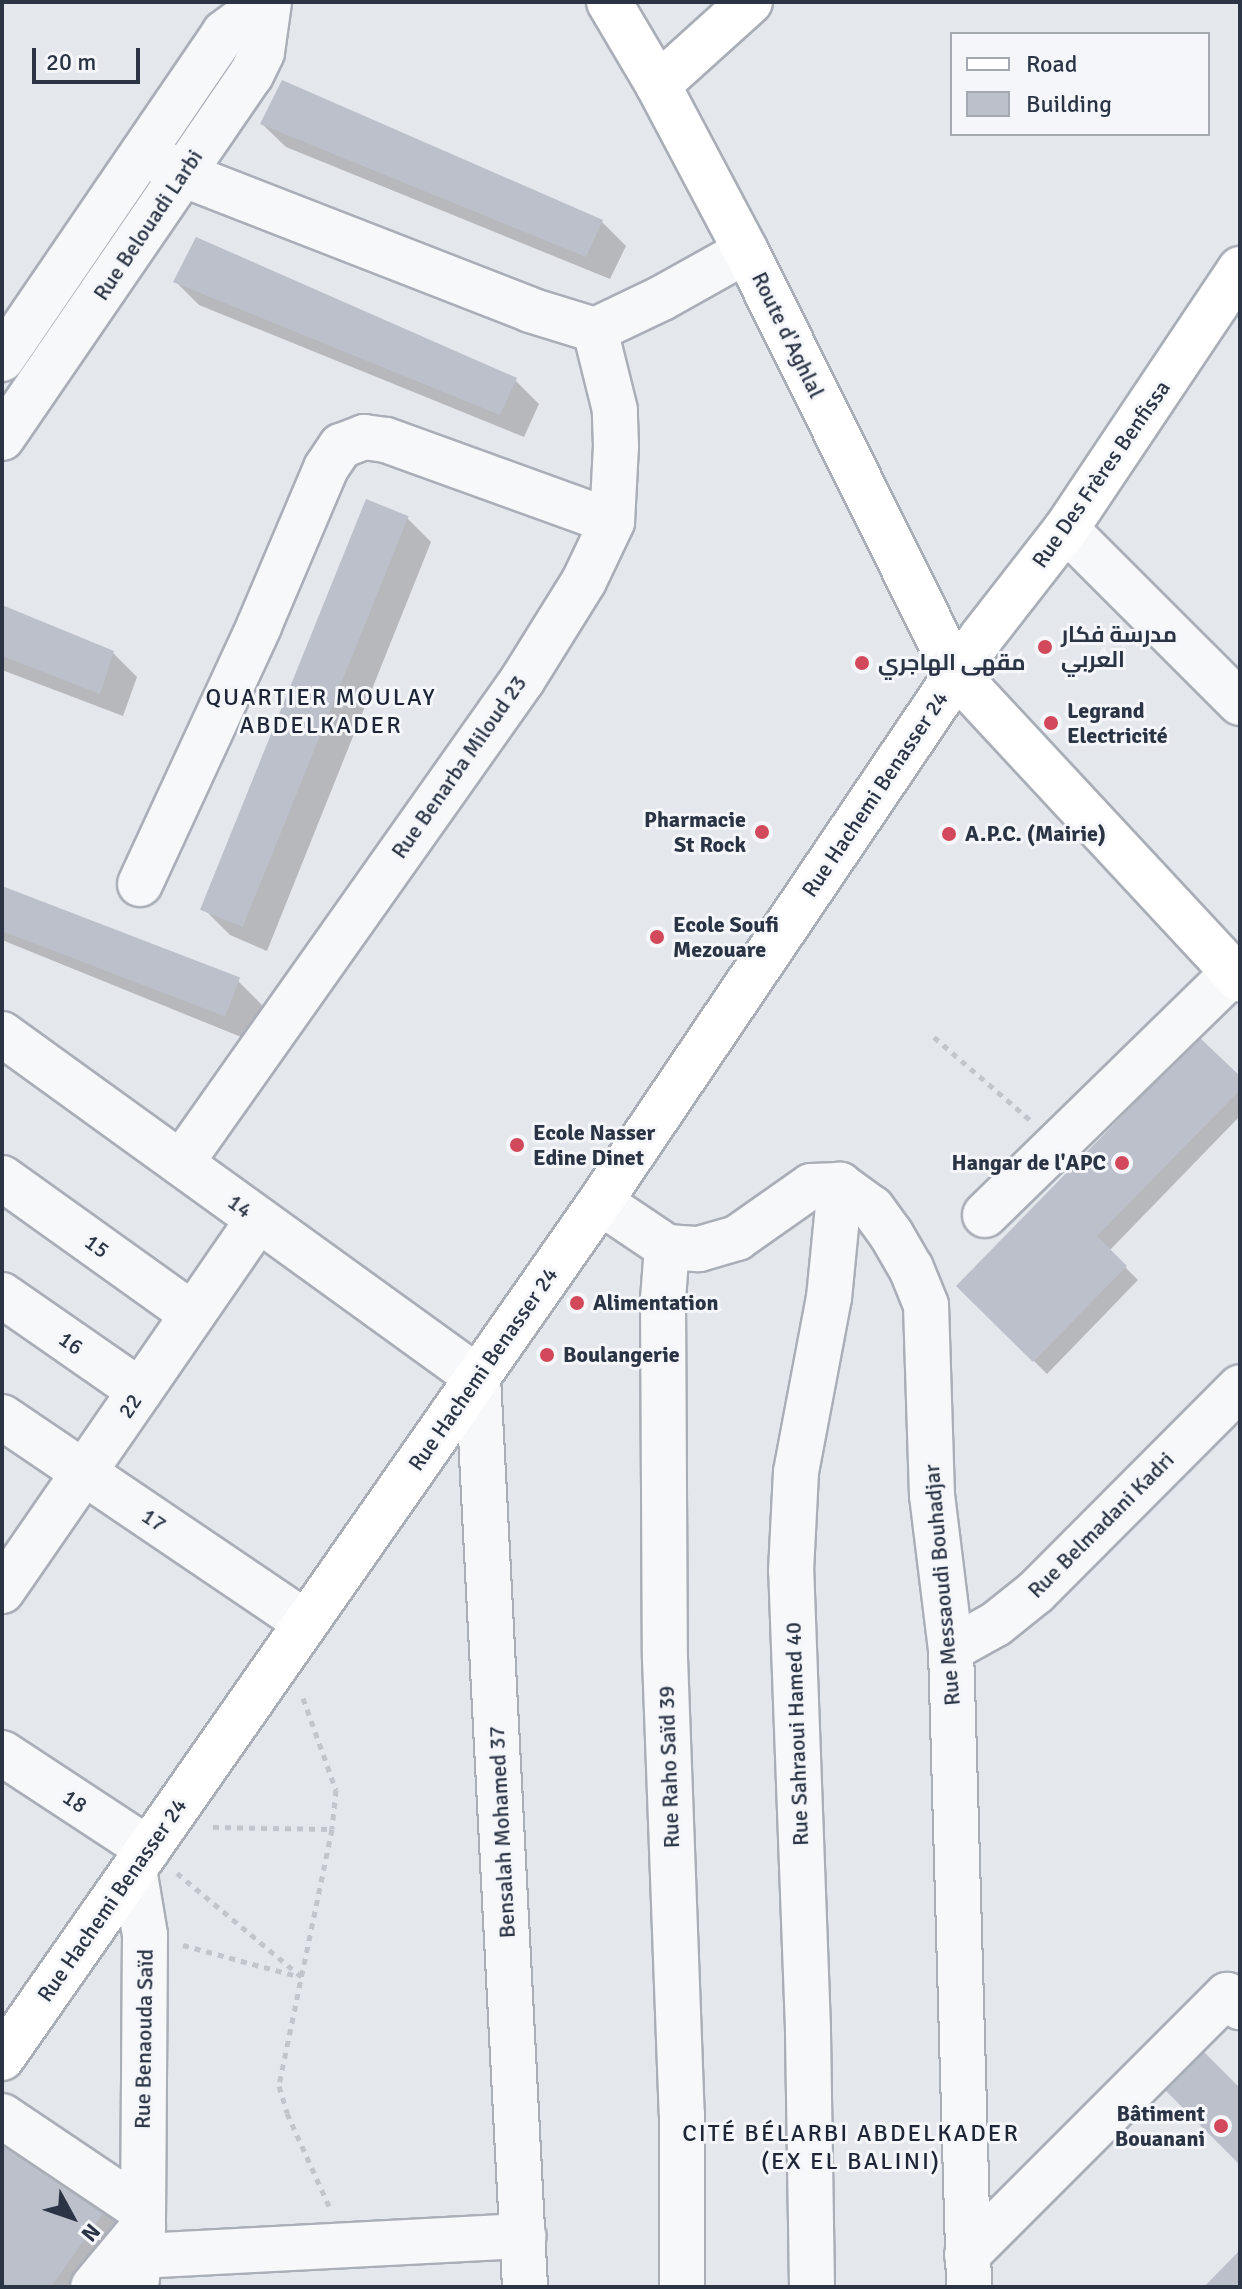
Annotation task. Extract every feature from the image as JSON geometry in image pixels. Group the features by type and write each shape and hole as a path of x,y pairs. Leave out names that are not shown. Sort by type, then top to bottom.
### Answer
{"main road":[{"name":"Route d'Aghlal","path":"609,2 658,85 746,251 956,674 1236,977"},
{"path":"658,85 750,2"},
{"name":"Rue Des Frères Benfissa","path":"956,674 1066,529 1240,269"},
{"name":"Rue Hachemi Benasser 24","path":"2,2058 600,1202 956,674"}],"street":[{"name":"Rue Belouadi Larbi","path":"2,359 224,33 267,2"},
{"name":"Rue Belouadi Larbi","path":"2,438 251,75 262,52 267,2"},
{"path":"145,153 182,174 530,310 595,330 650,304 746,251"},
{"name":"Rue Benarba Miloud 23","path":"181,1163 523,679 584,581 612,522 615,410 595,330"},
{"path":"140,884 259,626 326,468 341,446 364,437 386,440 612,522"},
{"path":"1066,529 1240,703"},
{"path":"985,1215 1236,977"},
{"name":"14","path":"2,1034 478,1378"},
{"name":"15","path":"2,1178 192,1314"},
{"path":"600,1202 667,1247 699,1249 737,1238 811,1186 840,1185"},
{"name":"Rue Messaoudi Bouhadjar","path":"840,1185 872,1208 891,1234 911,1268 926,1305 932,1495 951,1649 968,2271"},
{"name":"Rue Sahraoui Hamed 40","path":"812,2287 808,2029 791,1571 796,1472 829,1298 840,1185"},
{"name":"22","path":"2,1591 258,1220"},
{"name":"Rue Raho Saïd 39","path":"667,1247 663,1299 665,1658 682,2114 682,2287"},
{"name":"16","path":"2,1295 140,1391"},
{"name":"Bensalah Mohamed 37","path":"478,1378 525,2287"},
{"name":"Rue Belmadani Kadri","path":"951,1649 996,1624 1036,1592 1240,1387"},
{"name":"17","path":"2,1417 85,1473 296,1637"},
{"name":"18","path":"2,1753 149,1848"},
{"name":"Rue Benaouda Saïd","path":"140,2245 149,1848"},
{"path":"968,2271 1227,1995 1240,2007"},
{"path":"2,2116 140,2245 348,2247 523,2236"},
{"path":"93,2287 140,2245"}],"path":[{"path":"934,1037 1058,1144"},
{"path":"296,1637 336,1790 332,1829 279,2086 287,2113 348,2247"},
{"path":"149,1848 332,1829"},
{"path":"149,1848 302,1977"},
{"path":"145,1935 302,1977"}],"building":[{"path":"282,80 603,220 586,257 260,124"},
{"path":"196,237 517,378 500,415 173,282"},
{"path":"366,499 409,516 243,927 200,910"},
{"path":"2,605 114,651 100,694 2,656"},
{"path":"2,886 240,977 225,1017 2,931"},
{"name":"Hangar de l'APC","path":"1199,1037 1240,1076 1240,1090 1097,1236 1127,1266 1033,1362 956,1286"},
{"name":"Bâtiment Bouanani","path":"1197,2045 1240,2088 1240,2165 1159,2084"},
{"path":"4,2141 108,2206 51,2287 2,2287"},
{"path":"1240,2250 1240,2287 1204,2287"}],"place":[{"name":"مدرسة فكار العربي","path":"1045,647"},
{"name":"مقهى الهاجري","path":"862,663"},
{"name":"Legrand Electricité","path":"1051,723"},
{"name":"Pharmacie St Rock","path":"762,832"},
{"name":"A.P.C. (Mairie)","path":"949,834"},
{"name":"Ecole Soufi Mezouare","path":"657,937"},
{"name":"Ecole Nasser Edine Dinet","path":"517,1145"},
{"name":"Hangar de l'APC","path":"1122,1163"},
{"name":"Alimentation","path":"577,1303"},
{"name":"Boulangerie","path":"547,1355"},
{"name":"Bâtiment Bouanani","path":"1221,2126"}],"district":[{"name":"QUARTIER MOULAY ABDELKADER","path":"321,712"},
{"name":"CITÉ BÉLARBI ABDELKADER (EX EL BALINI)","path":"851,2148"}]}
